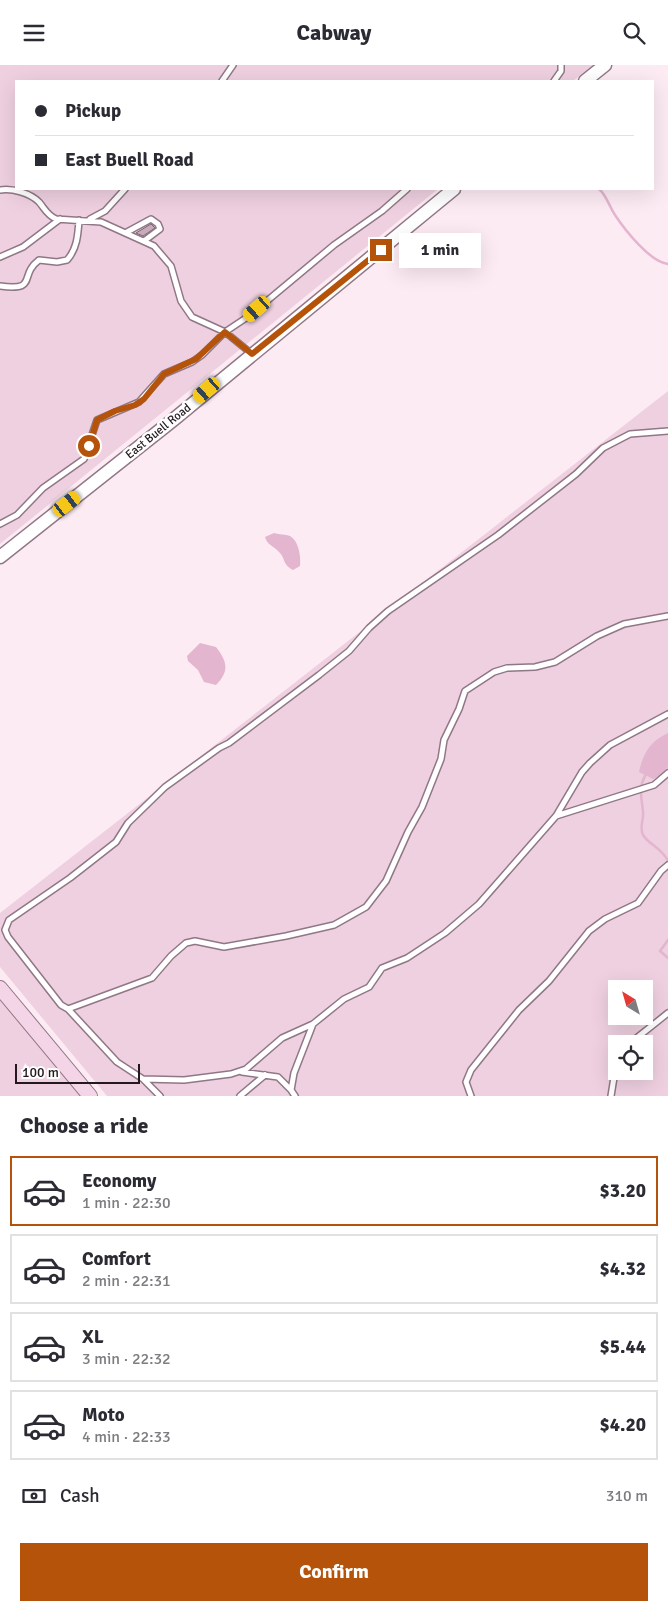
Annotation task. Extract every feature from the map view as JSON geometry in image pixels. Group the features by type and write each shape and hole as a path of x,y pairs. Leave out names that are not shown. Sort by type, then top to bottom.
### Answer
{"main road":[{"path":"0,988 90,1096"}],"street":[{"path":"587,80 605,65"},
{"name":"East Buell Road","path":"0,557 453,190"}],"lane":[{"path":"223,80 233,65"},
{"path":"555,80 561,65"},
{"path":"0,190 10,190 29,195 39,202 50,216 60,219 78,220 96,217 105,211 124,190"},
{"path":"0,524 17,515 48,485 80,463 86,455 97,420 115,411 135,405 144,399 164,374 196,359 225,332 249,316 334,245 382,211 406,190"},
{"path":"0,257 23,247 60,219"},
{"path":"87,219 110,224 154,246 171,266 181,301 192,317 225,332 252,354"},
{"path":"127,233 151,219 155,221 160,229 144,241"},
{"path":"0,286 14,289 20,287 25,283 33,266 39,260 57,262 67,260 77,241 78,220"},
{"path":"160,1096 143,1079 117,1063 68,1009 61,1005 8,937 5,930 9,919 70,878 110,847 128,823 161,791 319,675 349,651 369,628 388,611 498,535 576,474 603,448 630,434 668,431"},
{"path":"68,1009 152,978 171,956 186,943 195,941 224,947 334,925 357,914 374,899 386,881 408,832 422,807 441,759 444,740 460,709 465,691 488,676 507,668 535,667 561,659 597,636 624,624 668,616"},
{"path":"239,1072 252,1065 282,1038 313,1025 336,1004 369,987 382,968 407,957 445,933 479,904 556,816 582,772 601,752 610,745 668,714"},
{"path":"556,816 654,785 668,773"},
{"path":"471,1096 466,1082 471,1070 519,1010 549,981 589,931 605,919 638,903 661,871 668,865"},
{"path":"640,1035 668,1013"},
{"path":"291,1090 294,1073 313,1025"},
{"path":"143,1079 184,1080 239,1072 278,1077 295,1096"},
{"path":"240,1096 265,1075"},
{"path":"611,1096 614,1080"}],"shaded area":[{"path":"0,65 593,65 574,80 15,80 15,190 437,190 0,544"},
{"path":"668,391 668,1096 107,1096 0,967 0,913"},
{"path":"274,533 288,535 293,538 299,549 300,566 293,570 290,568 279,552 267,542 265,537"},
{"path":"200,643 216,647 225,661 225,671 216,685 204,682 198,670 188,661 187,656"},
{"path":"668,733 668,767 661,775 653,779 639,772 648,749 656,740"},
{"path":"0,993 85,1096 0,1096"}],"building":[{"path":"151,224 155,228 143,236 136,233"}],"waterway":[{"path":"600,190 631,237 654,258 668,264"},
{"path":"645,776 641,789 642,832 662,852 668,861"},
{"path":"668,940 660,951 668,958"}],"route":[{"path":"89,446 94,424 97,420 102,416 135,405 144,399 160,377 167,371 188,364 196,359 207,351 225,332 252,354 324,294 381,250"}]}
